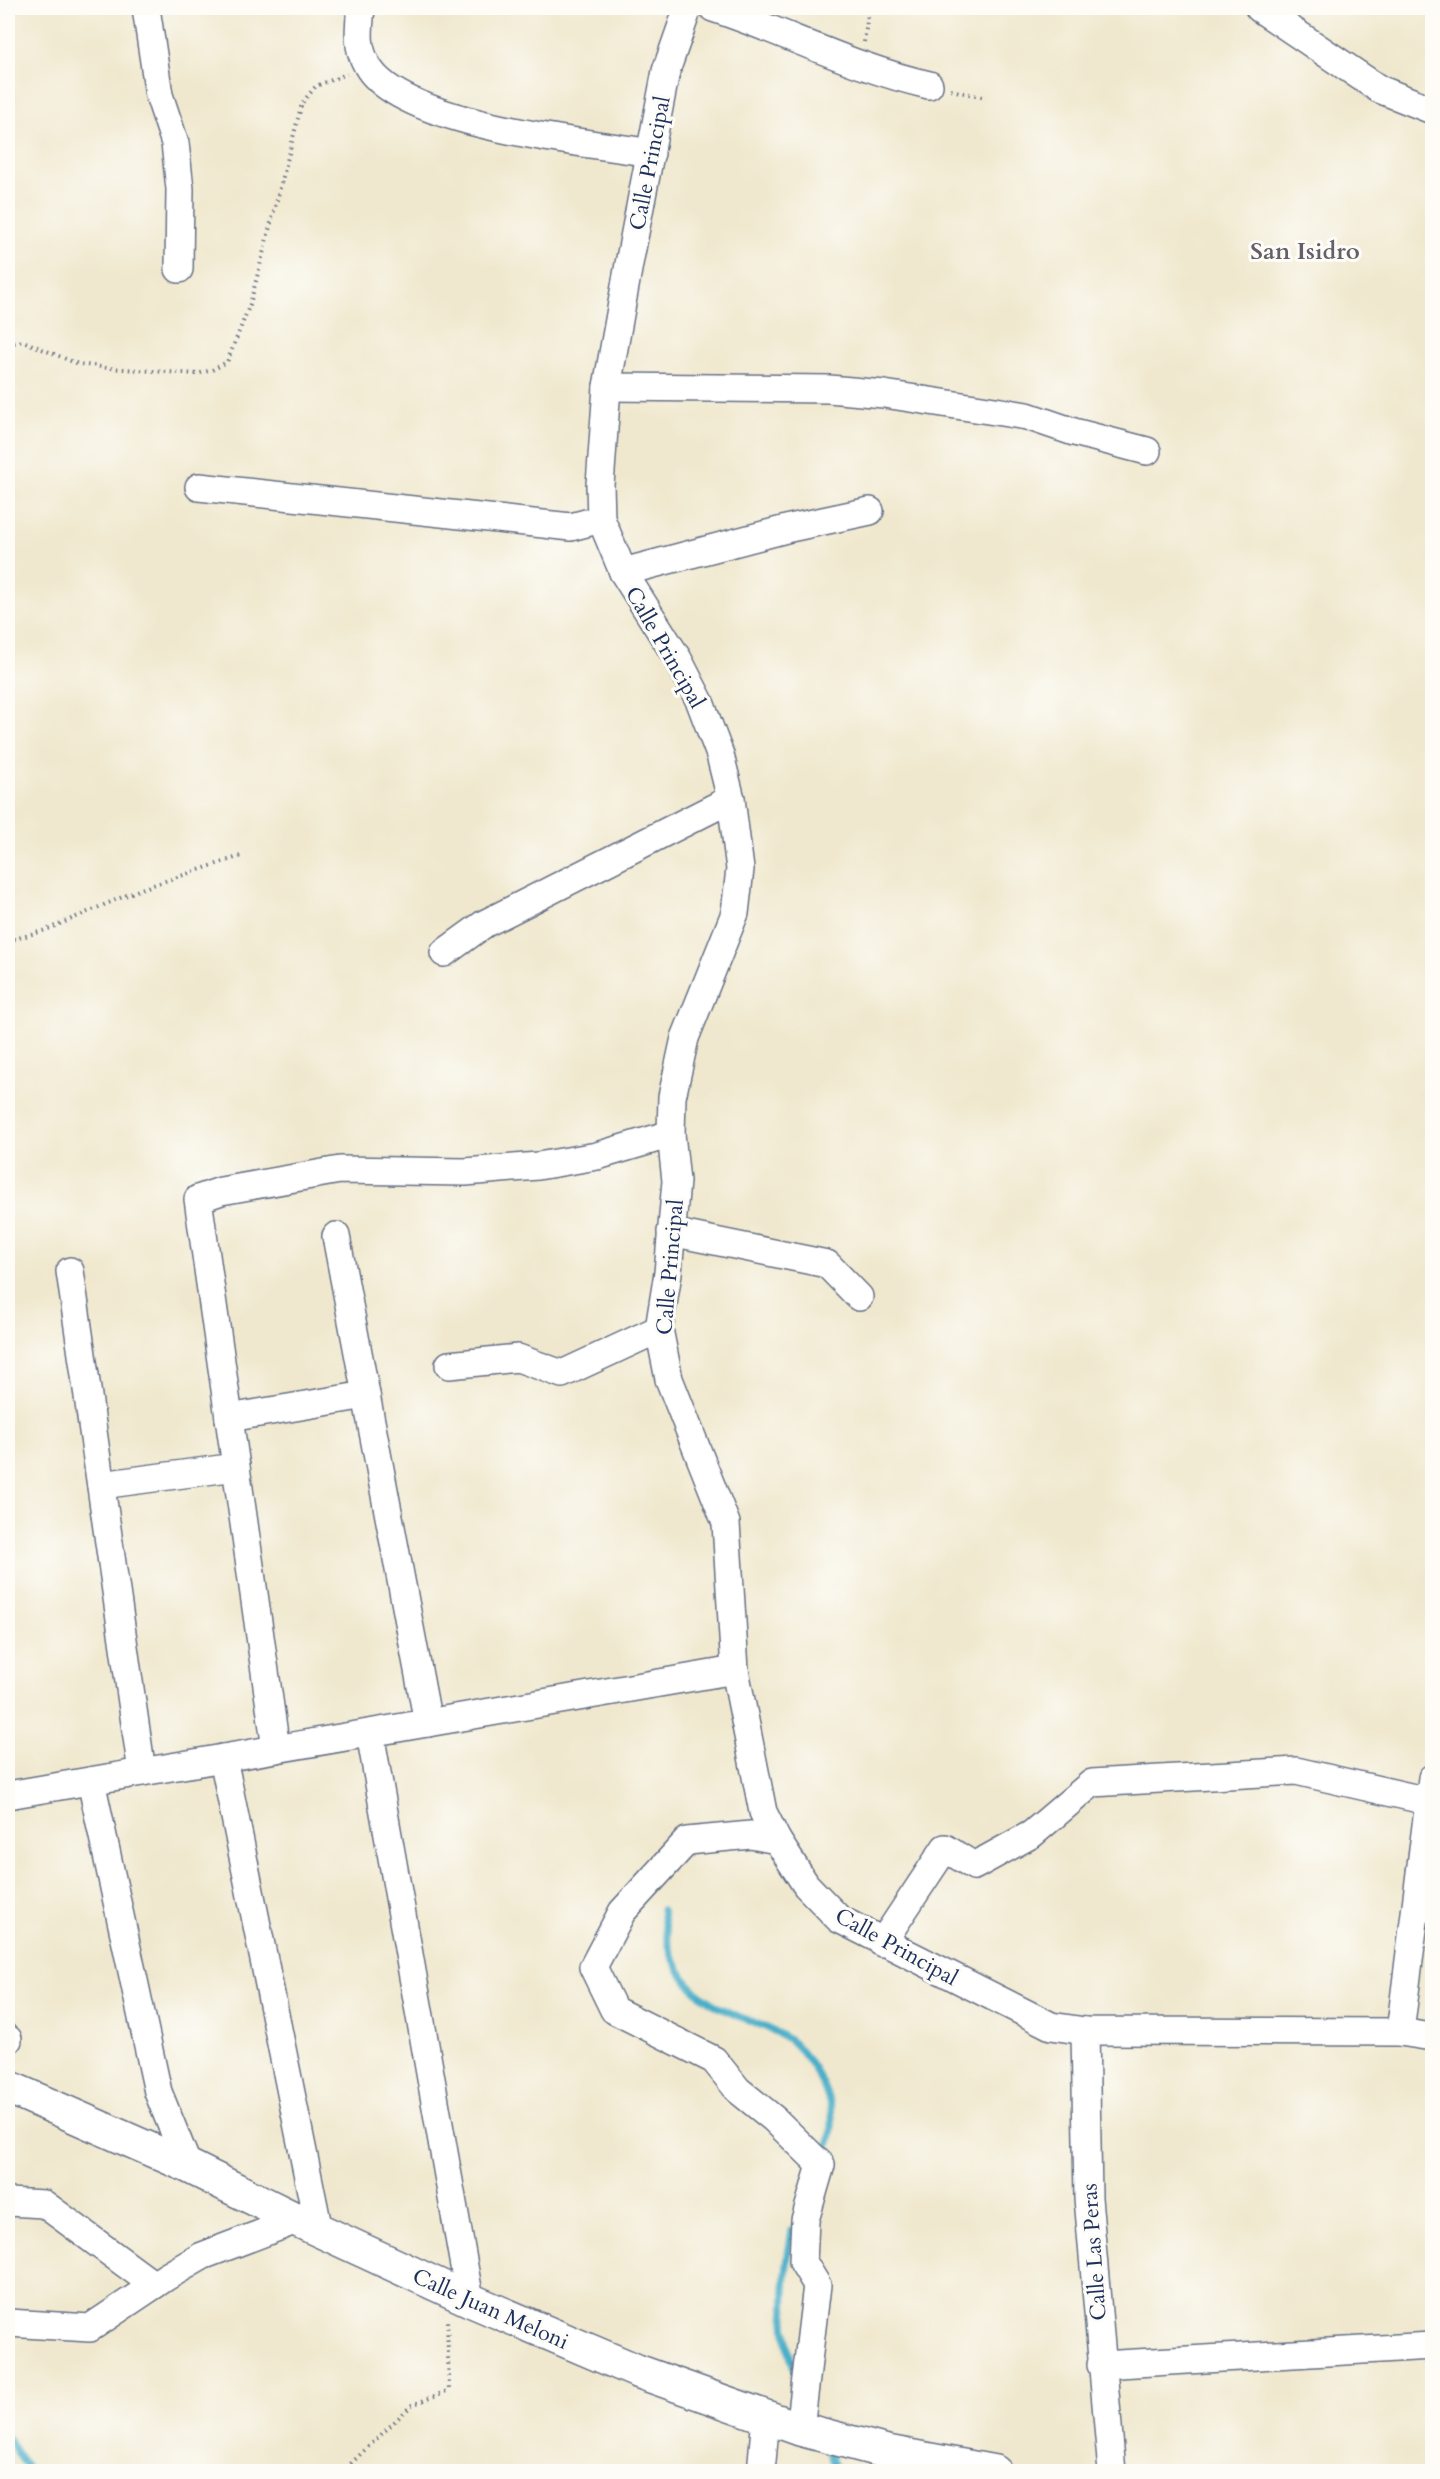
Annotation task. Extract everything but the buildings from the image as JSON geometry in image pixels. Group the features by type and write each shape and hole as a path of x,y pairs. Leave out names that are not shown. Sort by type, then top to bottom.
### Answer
{"main road":[{"name":"Calle Juan Meloni","path":"8,2087 188,2166 308,2226 458,2295 637,2371 766,2417 802,2422 873,2448 995,2472"}],"street":[{"path":"146,8 159,95 175,143 180,189 179,269"},
{"path":"361,8 358,42 367,66 383,86 445,115 651,153"},
{"name":"Calle Principal","path":"688,8 666,70 607,387 600,485 601,519 623,572 678,659 700,702 720,755 731,799 740,869 735,913 685,1038 672,1097 671,1134 676,1181 672,1232 659,1329 669,1379 726,1523 735,1670 763,1812 777,1840 806,1885 839,1919 882,1943 1051,2026 1085,2031 1400,2032 1432,2037"},
{"path":"713,8 860,66 929,85"},
{"path":"1259,8 1379,89 1432,110"},
{"path":"607,387 829,389 884,394 1027,416 1074,432 1147,451"},
{"path":"199,487 571,527 601,519"},
{"path":"623,572 790,528 870,512"},
{"path":"444,953 484,924 731,799"},
{"path":"276,1749 198,1199 221,1191 340,1170 465,1172 538,1166 597,1156 671,1134"},
{"path":"672,1232 827,1264 859,1297"},
{"path":"336,1236 428,1723"},
{"path":"70,1271 142,1772"},
{"path":"449,1365 518,1358 562,1374 659,1329"},
{"path":"229,1418 366,1395"},
{"path":"101,1485 236,1467"},
{"path":"8,1795 735,1670"},
{"path":"370,1733 458,2295"},
{"path":"8,2323 90,2328 154,2284 202,2256 308,2226 223,1758"},
{"path":"882,1943 945,1848 974,1866 1032,1834 1092,1783 1296,1771 1431,1794 1400,2032"},
{"path":"91,1781 158,2092 188,2166"},
{"path":"777,1840 751,1835 687,1841 622,1912 593,1967 614,2010 714,2060 738,2091 774,2119 819,2162 805,2220 803,2262 817,2285 802,2422"},
{"name":"Calle Las Peras","path":"1085,2031 1088,2198 1112,2472"},
{"path":"8,2202 44,2204 154,2284"},
{"path":"1101,2365 1432,2346"},
{"path":"761,2472 766,2417"}],"path":[{"path":"860,66 869,8"},
{"path":"8,344 22,341 78,364 109,368 197,374 212,370 227,362 250,304 302,103 316,86 367,66"},
{"path":"929,85 982,97"},
{"path":"8,941 46,930 141,889 241,856"},
{"path":"342,2472 412,2405 449,2390 458,2295"}],"waterway":[{"path":"662,1910 674,1960 691,1986 726,2011 788,2039 795,2044 814,2068 827,2096 832,2117 828,2145 823,2157"},
{"path":"792,2230 784,2304 787,2341 797,2376"},
{"path":"8,2438 30,2472"},
{"path":"827,2447 837,2472"}],"district":[{"name":"San Isidro","path":"1305,251"}]}
